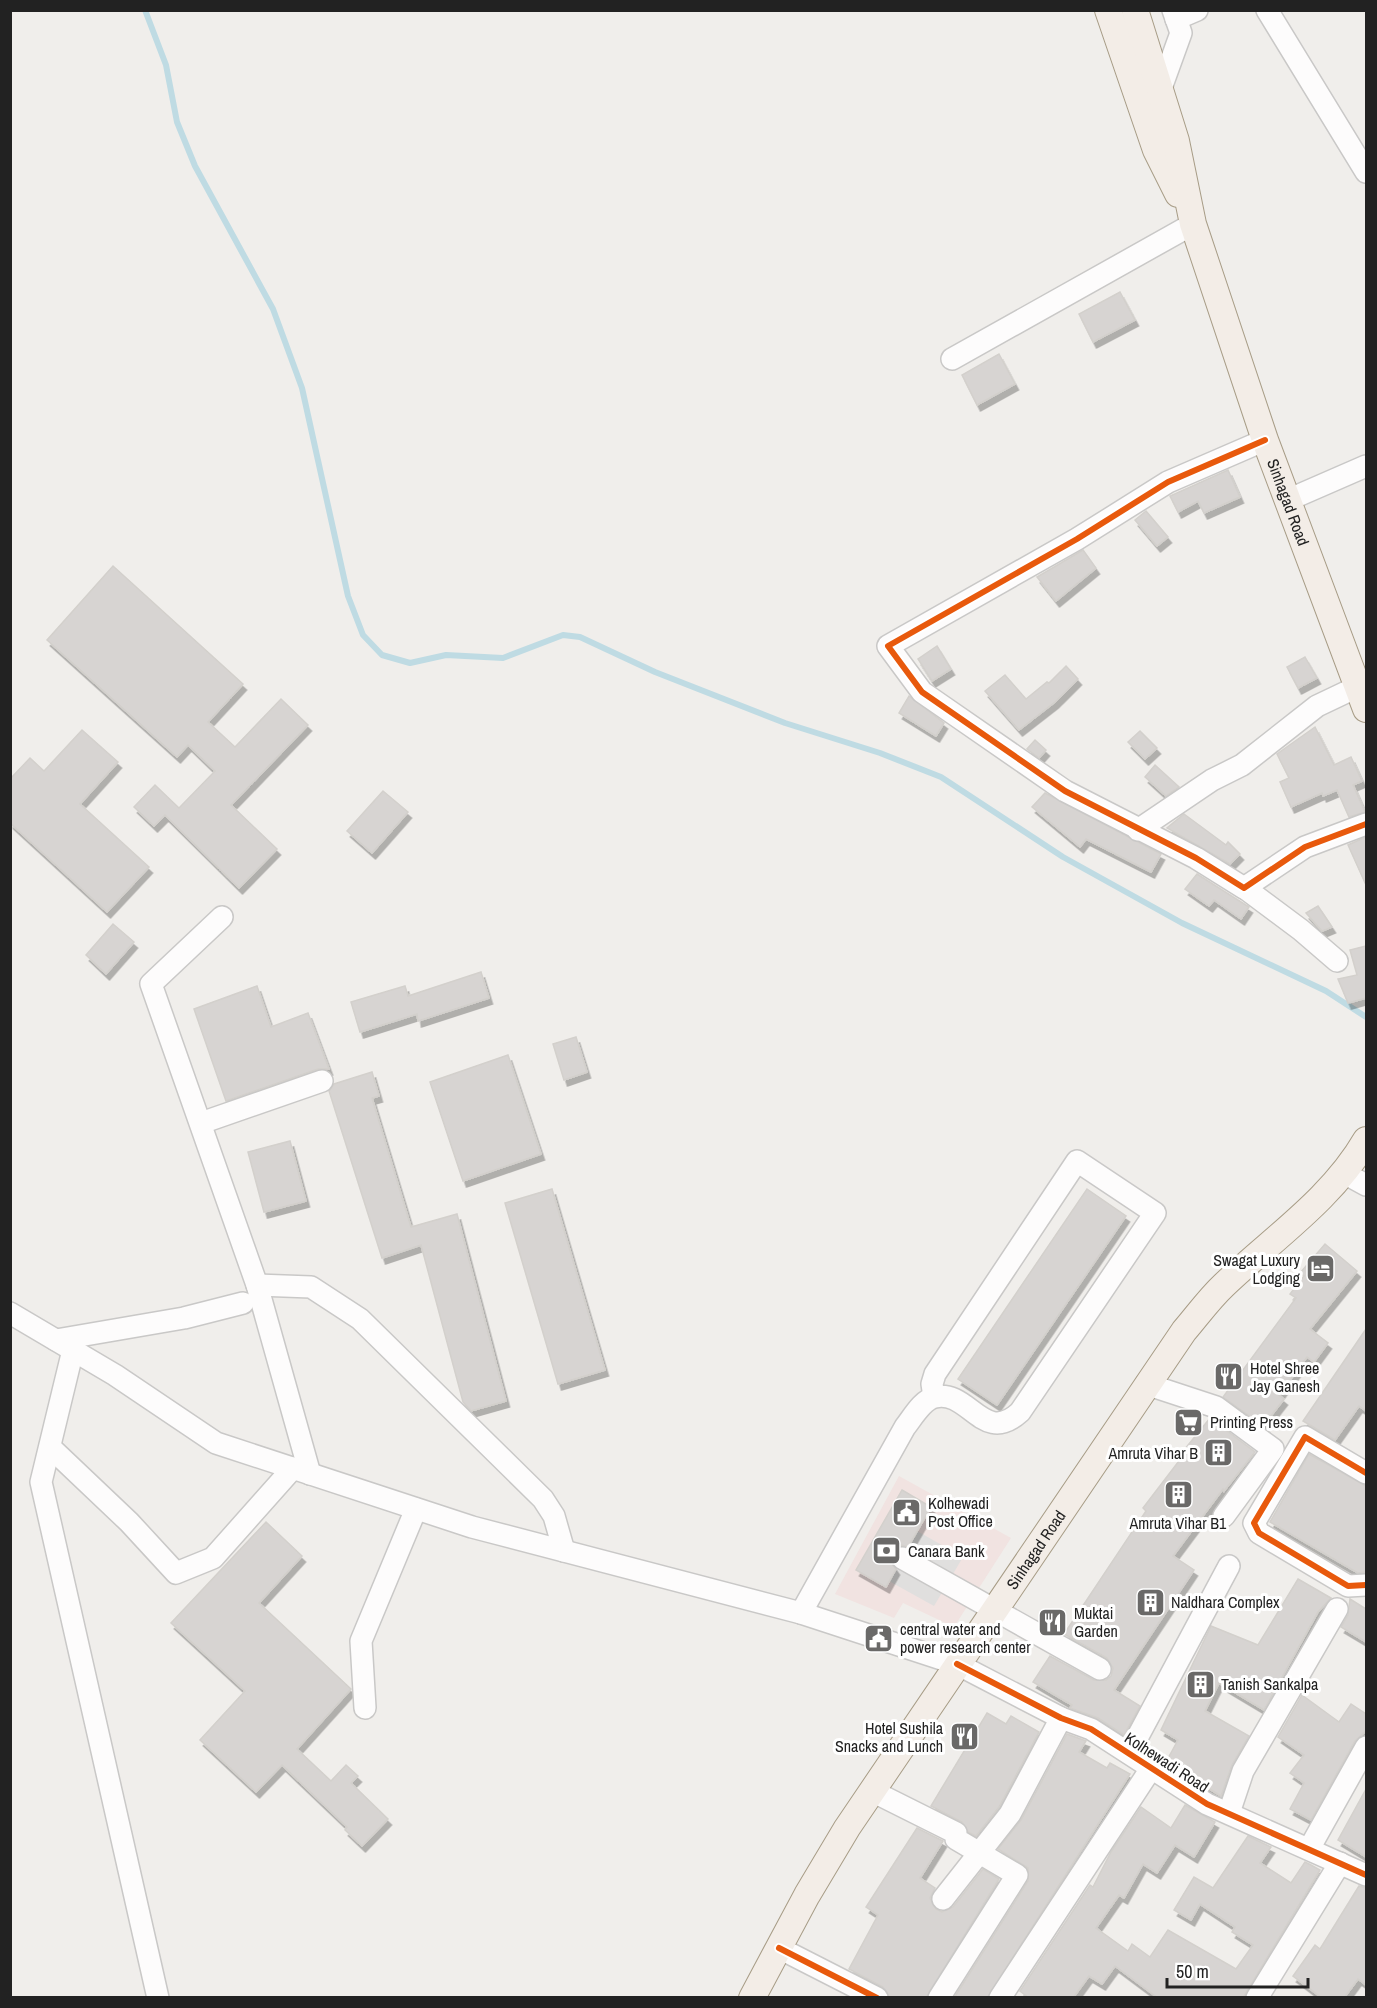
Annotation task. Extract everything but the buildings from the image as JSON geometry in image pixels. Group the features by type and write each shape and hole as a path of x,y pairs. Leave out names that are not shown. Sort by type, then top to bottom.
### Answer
{"main road":[{"name":"Sinhagad Road","path":"1108,10 1156,150 1193,224"},
{"name":"Sinhagad Road","path":"1135,10 1176,141 1193,224 1265,440 1363,698"},
{"name":"Sinhagad Road","path":"752,1998 813,1885 872,1791 1146,1384 1184,1331 1222,1287 1344,1173 1366,1140"}],"street":[{"path":"1160,91 1181,33 1175,15 1197,10"},
{"path":"1267,10 1366,172"},
{"path":"952,359 1193,224"},
{"path":"1265,440 1168,482 1077,539 888,646 922,692 1065,791 1196,858 1242,886 1301,930 1337,962"},
{"path":"1288,500 1366,466"},
{"path":"1138,830 1212,780 1242,765 1317,706 1363,698"},
{"path":"1242,886 1244,888 1305,847 1366,824"},
{"path":"50,1447 129,1522 176,1573 213,1558 301,1471 257,1285 152,984 222,917"},
{"path":"201,1123 322,1081"},
{"path":"801,1613 905,1427 923,1403 934,1397 953,1400 990,1423 1001,1424 1020,1412 1155,1213 1077,1161 935,1374 932,1384 934,1397"},
{"path":"1344,1173 1366,1185"},
{"path":"257,1285 311,1287 360,1319 543,1499 554,1516 564,1551"},
{"path":"158,1998 41,1482 50,1447 64,1345 243,1303"},
{"name":"Kolhewadi Road","path":"10,1313 216,1443 416,1509 564,1551 801,1613 957,1664 1061,1718 1091,1729 1207,1804 1366,1875"},
{"path":"1146,1384 1216,1407 1273,1449 1224,1516"},
{"path":"1366,1473 1305,1437 1254,1523 1259,1533 1348,1586 1366,1585"},
{"path":"365,1708 361,1641 416,1509"},
{"path":"902,1558 993,1611 1100,1668"},
{"path":"1128,1753 1229,1566"},
{"path":"1228,1813 1243,1771 1337,1609"},
{"path":"943,1899 1010,1814 1061,1718"},
{"path":"1309,1849 1366,1747"},
{"path":"1000,1998 1152,1767"},
{"path":"872,1791 956,1833 956,1839 977,1854 1017,1875 939,1998"},
{"path":"1257,1998 1340,1863"},
{"path":"779,1948 877,1998"}],"shaded area":[{"path":"899,1476 1011,1538 954,1627 903,1603 894,1618 835,1594"},
{"path":"917,1531 963,1557 934,1606 889,1581"}],"waterway":[{"path":"145,10 166,65 177,122 195,166 273,309 302,388 348,596 363,635 382,655 410,663 446,655 503,658 563,635 580,637 655,672 785,723 880,753 941,777 1063,857 1182,923 1326,991 1366,1017"}],"cycle path":[{"path":"1265,440 1168,482 1077,539 888,646 922,692 1065,791 1196,858 1244,888 1305,847 1366,824"},
{"path":"1366,1473 1305,1437 1254,1523 1259,1533 1348,1586 1366,1585"},
{"path":"957,1664 1061,1718 1091,1729 1207,1804 1366,1875"},
{"path":"779,1948 877,1998"}],"place":[{"name":"Swagat Luxury Lodging","path":"1321,1269"},
{"name":"Hotel Shree Jay Ganesh","path":"1229,1377"},
{"name":"Printing Press","path":"1189,1422"},
{"name":"Amruta Vihar B","path":"1219,1453"},
{"name":"Amruta Vihar B1","path":"1178,1495"},
{"name":"Kolhewadi Post Office","path":"907,1512"},
{"name":"Canara Bank","path":"887,1551"},
{"name":"Naldhara Complex","path":"1150,1602"},
{"name":"Muktai Garden","path":"1053,1622"},
{"name":"central water and power research center","path":"879,1638"},
{"name":"Tanish Sankalpa","path":"1200,1684"},
{"name":"Hotel Sushila Snacks and Lunch","path":"964,1737"}]}
